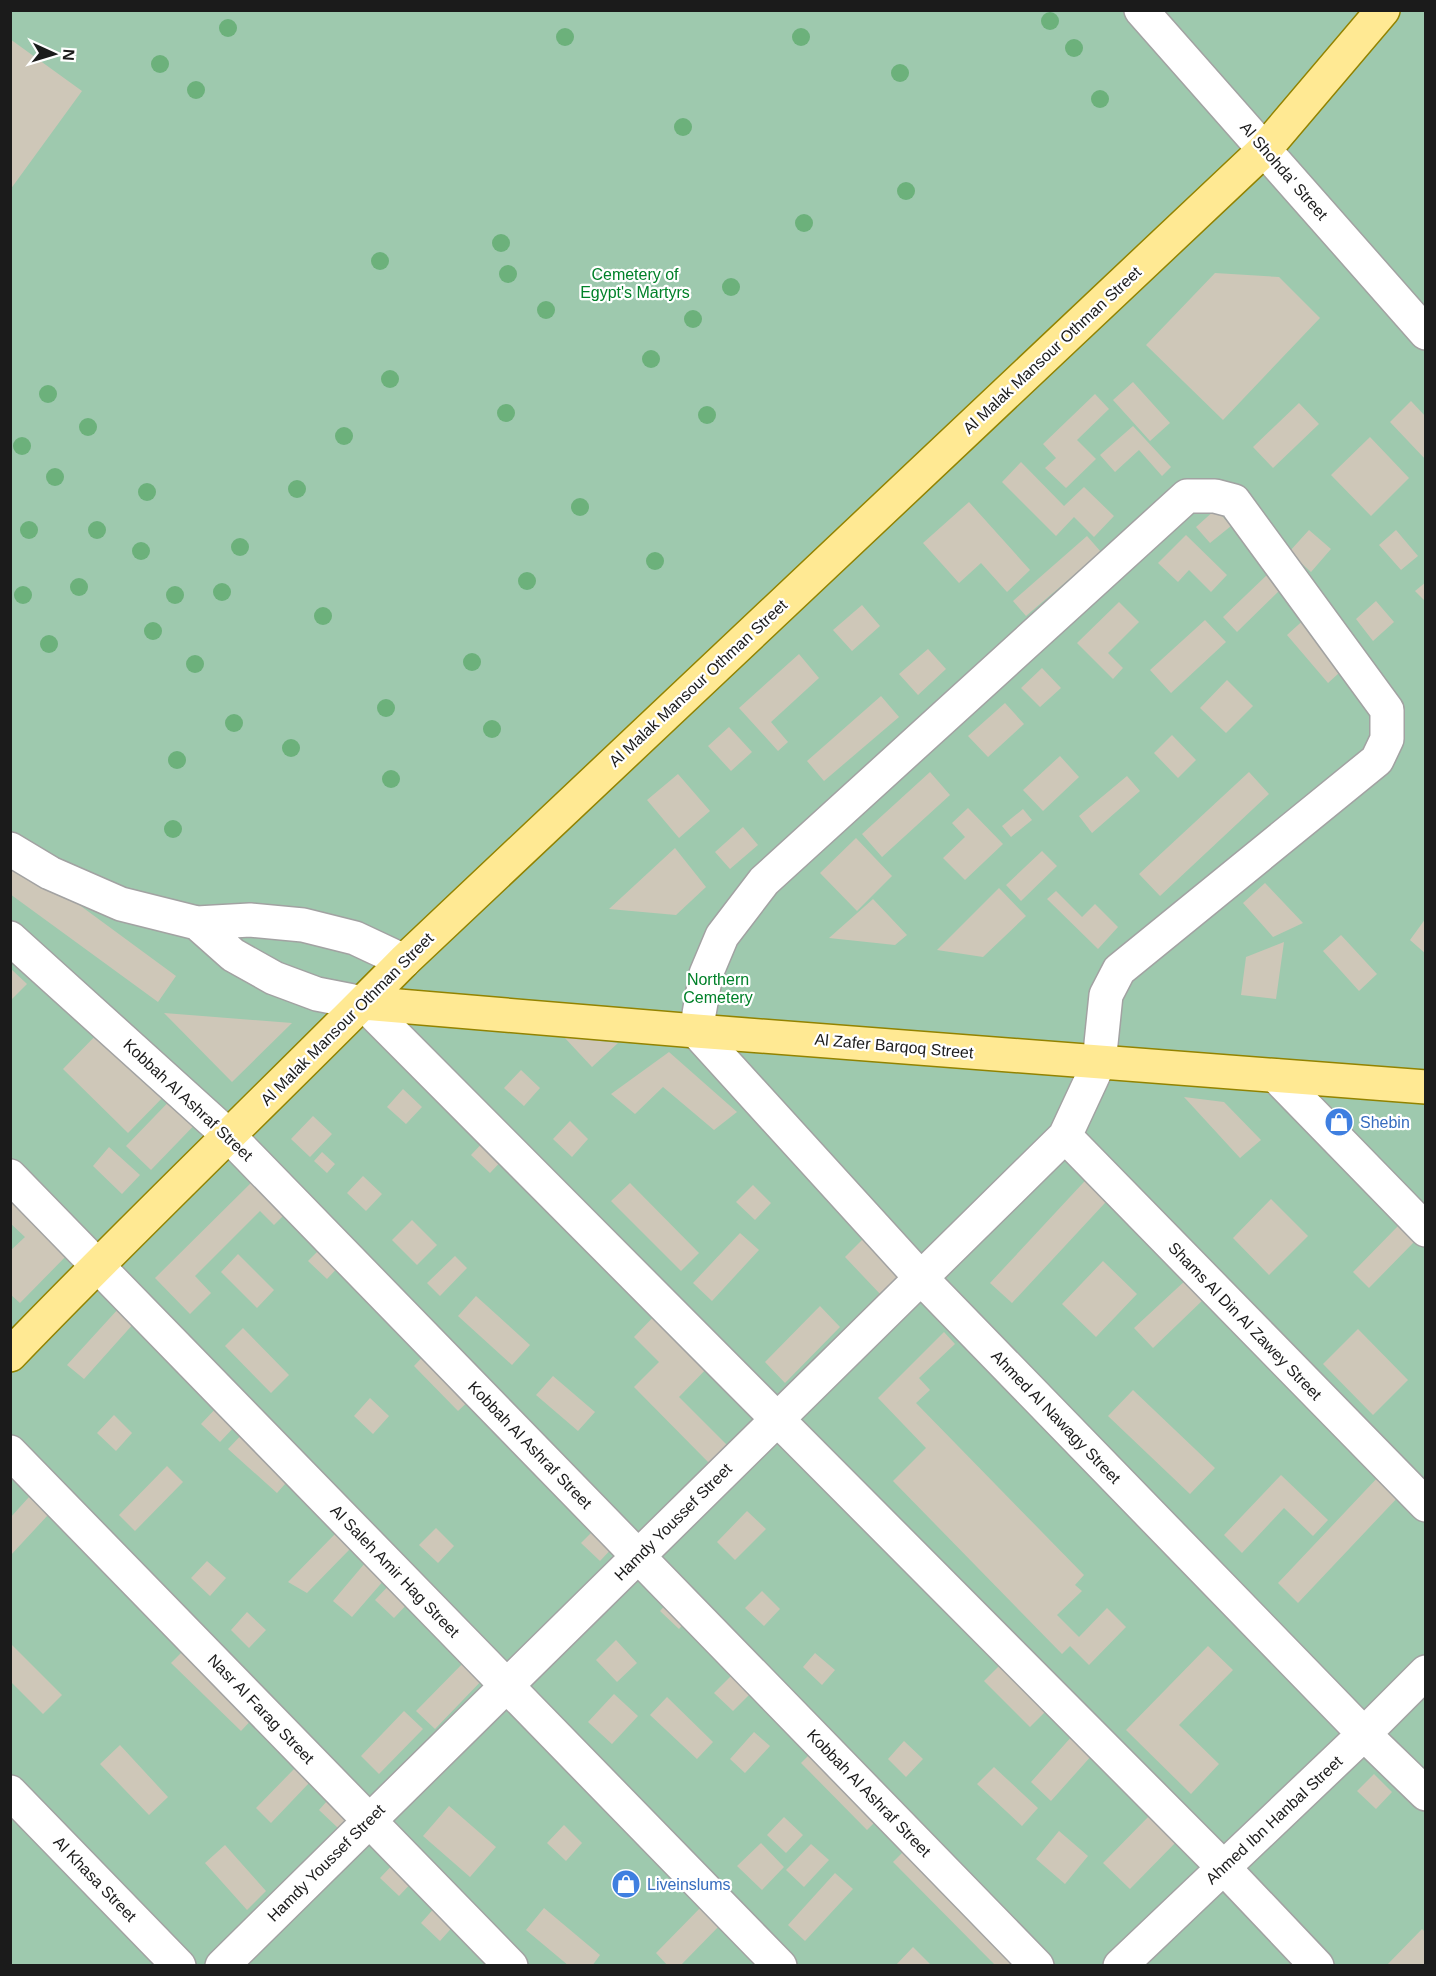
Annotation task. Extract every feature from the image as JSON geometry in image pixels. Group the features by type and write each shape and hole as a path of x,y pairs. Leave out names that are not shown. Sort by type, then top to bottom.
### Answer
{"main road":[{"name":"Al Malak Mansour Othman Street","path":"10,1355 97,1264 404,961 1265,149 1383,10"},
{"name":"Al Zafer Barqoq Street","path":"363,1003 1100,1063 1276,1076 1424,1083"}],"street":[{"name":"Al Shohda' Street","path":"1141,10 1425,333"},
{"path":"696,1031 706,974 722,936 764,881 1187,496 1215,496 1234,501 1387,710 1387,739 1377,760 1119,970 1106,995 1100,1063"},
{"path":"10,849 50,873 122,904 197,924 250,920 303,925 355,938 404,961"},
{"path":"197,924 233,955 274,978 317,994 363,1003 1223,1867 1317,1965"},
{"name":"Kobbah Al Ashraf Street","path":"10,938 229,1136 1037,1965"},
{"name":"Ahmed Al Nawagy Street","path":"696,1031 921,1278 1425,1794"},
{"name":"Hamdy Youssef Street","path":"222,1965 1065,1136 1100,1063"},
{"path":"1276,1076 1425,1230"},
{"name":"Shams Al Din Al Zawey Street","path":"1065,1136 1425,1505"},
{"name":"Al Saleh Amir Hag Street","path":"10,1176 780,1965"},
{"name":"Nasr Al Farag Street","path":"10,1452 511,1965"},
{"name":"Ahmed Ibn Hanbal Street","path":"1120,1965 1364,1734 1425,1672"},
{"name":"Al Khasa Street","path":"10,1792 179,1965"}],"green space":[{"name":"Northern Cemetery","path":"11,11 1425,11 1425,1965 11,1966"}],"building":[{"path":"10,39 82,91 10,190"},
{"path":"1215,273 1279,277 1320,318 1223,420 1146,345"},
{"path":"1133,382 1170,423 1150,441 1113,400"},
{"path":"1095,394 1109,409 1077,440 1096,459 1066,488 1045,468 1056,458 1043,444"},
{"path":"1411,401 1426,417 1426,460 1390,422"},
{"path":"1299,403 1319,424 1273,468 1253,447"},
{"path":"1133,426 1171,467 1162,476 1139,450 1115,472 1100,455"},
{"path":"1370,437 1409,478 1371,516 1331,475"},
{"path":"1021,462 1064,506 1084,487 1114,516 1094,537 1074,517 1056,536 1002,482"},
{"path":"969,502 1030,570 1007,592 981,563 959,583 923,543"},
{"path":"1216,509 1231,526 1210,543 1196,527"},
{"path":"1309,530 1331,549 1311,572 1289,552"},
{"path":"1396,530 1418,556 1401,570 1379,545"},
{"path":"1186,535 1227,575 1211,592 1189,570 1178,582 1158,563"},
{"path":"1087,536 1101,552 1026,616 1013,601"},
{"path":"1268,574 1281,589 1237,632 1223,617"},
{"path":"1426,582 1426,602 1415,591"},
{"path":"1376,601 1394,622 1373,641 1356,619"},
{"path":"1119,602 1139,622 1108,653 1123,668 1113,679 1077,643"},
{"path":"862,605 880,626 852,651 833,630"},
{"path":"1309,615 1350,663 1328,683 1287,635"},
{"path":"1205,620 1226,642 1171,693 1150,670"},
{"path":"928,649 946,669 918,695 899,674"},
{"path":"799,654 819,678 771,722 788,742 778,751 739,708"},
{"path":"1042,668 1061,688 1040,707 1021,688"},
{"path":"1227,680 1253,706 1226,733 1200,708"},
{"path":"881,696 899,717 824,781 807,761"},
{"path":"1005,703 1024,724 988,757 968,736"},
{"path":"729,727 752,752 731,771 708,746"},
{"path":"1172,735 1196,760 1178,778 1154,753"},
{"path":"1060,756 1079,777 1043,811 1023,790"},
{"path":"930,772 950,795 882,857 862,834"},
{"path":"1249,772 1269,794 1160,896 1139,874"},
{"path":"678,774 710,811 679,838 647,800"},
{"path":"1127,776 1140,791 1092,833 1079,816"},
{"path":"968,808 1003,844 965,880 943,858 965,837 952,823"},
{"path":"1023,809 1032,820 1011,837 1002,826"},
{"path":"743,827 758,845 730,869 715,852"},
{"path":"856,838 892,876 857,911 820,873"},
{"path":"675,848 706,887 676,915 609,909"},
{"path":"1042,851 1057,866 1021,901 1006,885"},
{"path":"10,854 176,976 158,1002 10,894"},
{"path":"1265,883 1303,923 1273,937 1243,903"},
{"path":"999,888 1026,916 983,957 937,950"},
{"path":"1056,891 1082,917 1095,904 1118,927 1098,949 1047,899"},
{"path":"873,899 907,935 895,945 829,938"},
{"path":"1426,918 1426,954 1410,940"},
{"path":"1341,935 1377,974 1359,991 1323,951"},
{"path":"1284,942 1276,999 1241,995 1246,957"},
{"path":"10,968 27,984 10,1001"},
{"path":"164,1013 292,1023 232,1082"},
{"path":"104,1027 170,1090 128,1133 63,1069"},
{"path":"564,1037 618,1043 592,1067"},
{"path":"669,1052 737,1112 714,1130 663,1087 635,1114 611,1094"},
{"path":"521,1070 540,1088 524,1106 504,1088"},
{"path":"182,1088 207,1112 151,1170 126,1146"},
{"path":"403,1089 422,1107 406,1124 387,1107"},
{"path":"1184,1097 1224,1102 1261,1140 1240,1158"},
{"path":"313,1116 332,1134 310,1157 291,1139"},
{"path":"570,1121 588,1139 572,1157 553,1139"},
{"path":"488,1137 507,1155 490,1173 471,1155"},
{"path":"109,1147 140,1175 122,1194 93,1166"},
{"path":"322,1152 335,1164 327,1173 314,1161"},
{"path":"1096,1169 1117,1190 1012,1303 990,1283"},
{"path":"260,1174 292,1207 274,1225 260,1211 195,1276 211,1293 190,1314 155,1278"},
{"path":"363,1176 382,1194 366,1211 347,1193"},
{"path":"630,1183 699,1253 681,1271 611,1201"},
{"path":"753,1185 771,1203 755,1220 736,1202"},
{"path":"10,1195 73,1249 20,1303 10,1294 10,1251 25,1237 10,1223"},
{"path":"1271,1199 1308,1236 1269,1275 1233,1238"},
{"path":"412,1220 437,1245 417,1265 392,1240"},
{"path":"1398,1226 1414,1242 1369,1288 1353,1272"},
{"path":"740,1233 759,1250 712,1301 693,1283"},
{"path":"863,1239 900,1277 881,1295 845,1257"},
{"path":"325,1244 344,1261 327,1279 308,1261"},
{"path":"238,1254 274,1290 257,1308 221,1272"},
{"path":"455,1256 467,1268 440,1296 427,1283"},
{"path":"1103,1261 1137,1294 1096,1337 1062,1304"},
{"path":"1187,1279 1205,1298 1153,1348 1134,1328"},
{"path":"476,1296 530,1345 512,1365 458,1316"},
{"path":"820,1306 840,1327 785,1383 765,1362"},
{"path":"119,1308 135,1322 84,1379 67,1365"},
{"path":"660,1310 713,1362 679,1397 728,1446 710,1464 634,1387 659,1362 634,1337"},
{"path":"243,1328 289,1375 271,1393 225,1346"},
{"path":"1358,1329 1408,1380 1373,1415 1323,1364"},
{"path":"944,1332 955,1344 919,1378 930,1390 916,1403 1084,1575 1075,1585 1082,1591 1057,1615 1079,1637 1107,1608 1126,1627 1089,1665 1070,1646 1062,1654 893,1481 926,1448 878,1398"},
{"path":"430,1349 475,1395 458,1411 414,1366"},
{"path":"553,1376 595,1412 578,1431 536,1395"},
{"path":"1133,1390 1215,1468 1190,1494 1108,1416"},
{"path":"370,1398 389,1416 373,1434 354,1416"},
{"path":"218,1406 237,1424 220,1442 201,1424"},
{"path":"114,1415 132,1433 116,1451 97,1433"},
{"path":"245,1431 293,1475 277,1493 228,1449"},
{"path":"167,1466 183,1482 135,1531 119,1515"},
{"path":"1281,1475 1328,1520 1313,1536 1284,1508 1242,1553 1224,1535"},
{"path":"1380,1475 1401,1494 1298,1603 1278,1583"},
{"path":"29,1497 48,1515 10,1556 10,1518"},
{"path":"747,1511 766,1529 735,1560 717,1542"},
{"path":"598,1526 616,1544 600,1561 581,1543"},
{"path":"436,1528 454,1546 438,1563 419,1545"},
{"path":"335,1534 350,1549 307,1593 288,1582"},
{"path":"207,1561 226,1578 210,1596 191,1578"},
{"path":"365,1563 385,1579 352,1617 333,1601"},
{"path":"392,1582 411,1600 394,1618 375,1600"},
{"path":"762,1591 780,1609 764,1626 745,1608"},
{"path":"676,1593 695,1611 679,1629 660,1611"},
{"path":"247,1612 266,1630 249,1648 231,1630"},
{"path":"616,1640 637,1663 617,1682 596,1660"},
{"path":"10,1643 62,1695 43,1714 10,1681"},
{"path":"1208,1646 1233,1670 1179,1725 1219,1764 1191,1794 1126,1730"},
{"path":"187,1647 257,1714 241,1731 171,1663"},
{"path":"815,1653 835,1670 822,1685 803,1667"},
{"path":"469,1657 487,1675 435,1729 416,1711"},
{"path":"1004,1661 1050,1707 1030,1727 984,1681"},
{"path":"731,1676 750,1694 733,1711 714,1693"},
{"path":"614,1694 638,1716 612,1744 588,1722"},
{"path":"667,1697 713,1742 697,1759 650,1715"},
{"path":"404,1711 423,1729 379,1774 361,1756"},
{"path":"754,1732 770,1746 745,1773 730,1759"},
{"path":"1073,1735 1093,1754 1051,1801 1031,1782"},
{"path":"904,1741 923,1759 906,1777 888,1759"},
{"path":"120,1745 168,1797 149,1815 100,1764"},
{"path":"817,1747 883,1814 867,1830 801,1763"},
{"path":"994,1767 1038,1808 1022,1826 977,1784"},
{"path":"295,1768 310,1782 271,1823 256,1808"},
{"path":"1374,1774 1392,1792 1376,1809 1357,1791"},
{"path":"335,1792 354,1810 338,1828 319,1810"},
{"path":"449,1806 496,1847 470,1877 423,1836"},
{"path":"1152,1813 1179,1839 1130,1889 1103,1863"},
{"path":"784,1817 803,1835 786,1853 767,1835"},
{"path":"564,1825 582,1843 566,1861 547,1843"},
{"path":"1059,1831 1088,1856 1065,1884 1036,1859"},
{"path":"761,1843 784,1867 762,1890 737,1866"},
{"path":"811,1844 829,1860 804,1887 786,1870"},
{"path":"911,1844 1025,1966 996,1966 893,1862"},
{"path":"225,1845 266,1891 247,1910 205,1863"},
{"path":"397,1860 416,1878 399,1896 380,1878"},
{"path":"835,1873 853,1889 805,1941 788,1925"},
{"path":"704,1904 723,1922 680,1966 668,1966 656,1953"},
{"path":"437,1905 456,1923 440,1941 421,1923"},
{"path":"544,1908 600,1955 592,1966 569,1966 526,1930"},
{"path":"1422,1929 1426,1933 1426,1964 1424,1966 1386,1966"},
{"path":"913,1947 932,1966 895,1966"}],"place":[{"name":"Shebin","path":"1339,1122"},
{"name":"Liveinslums","path":"626,1884"}],"park label":[{"name":"Cemetery of Egypt's Martyrs","path":"635,283"}]}
